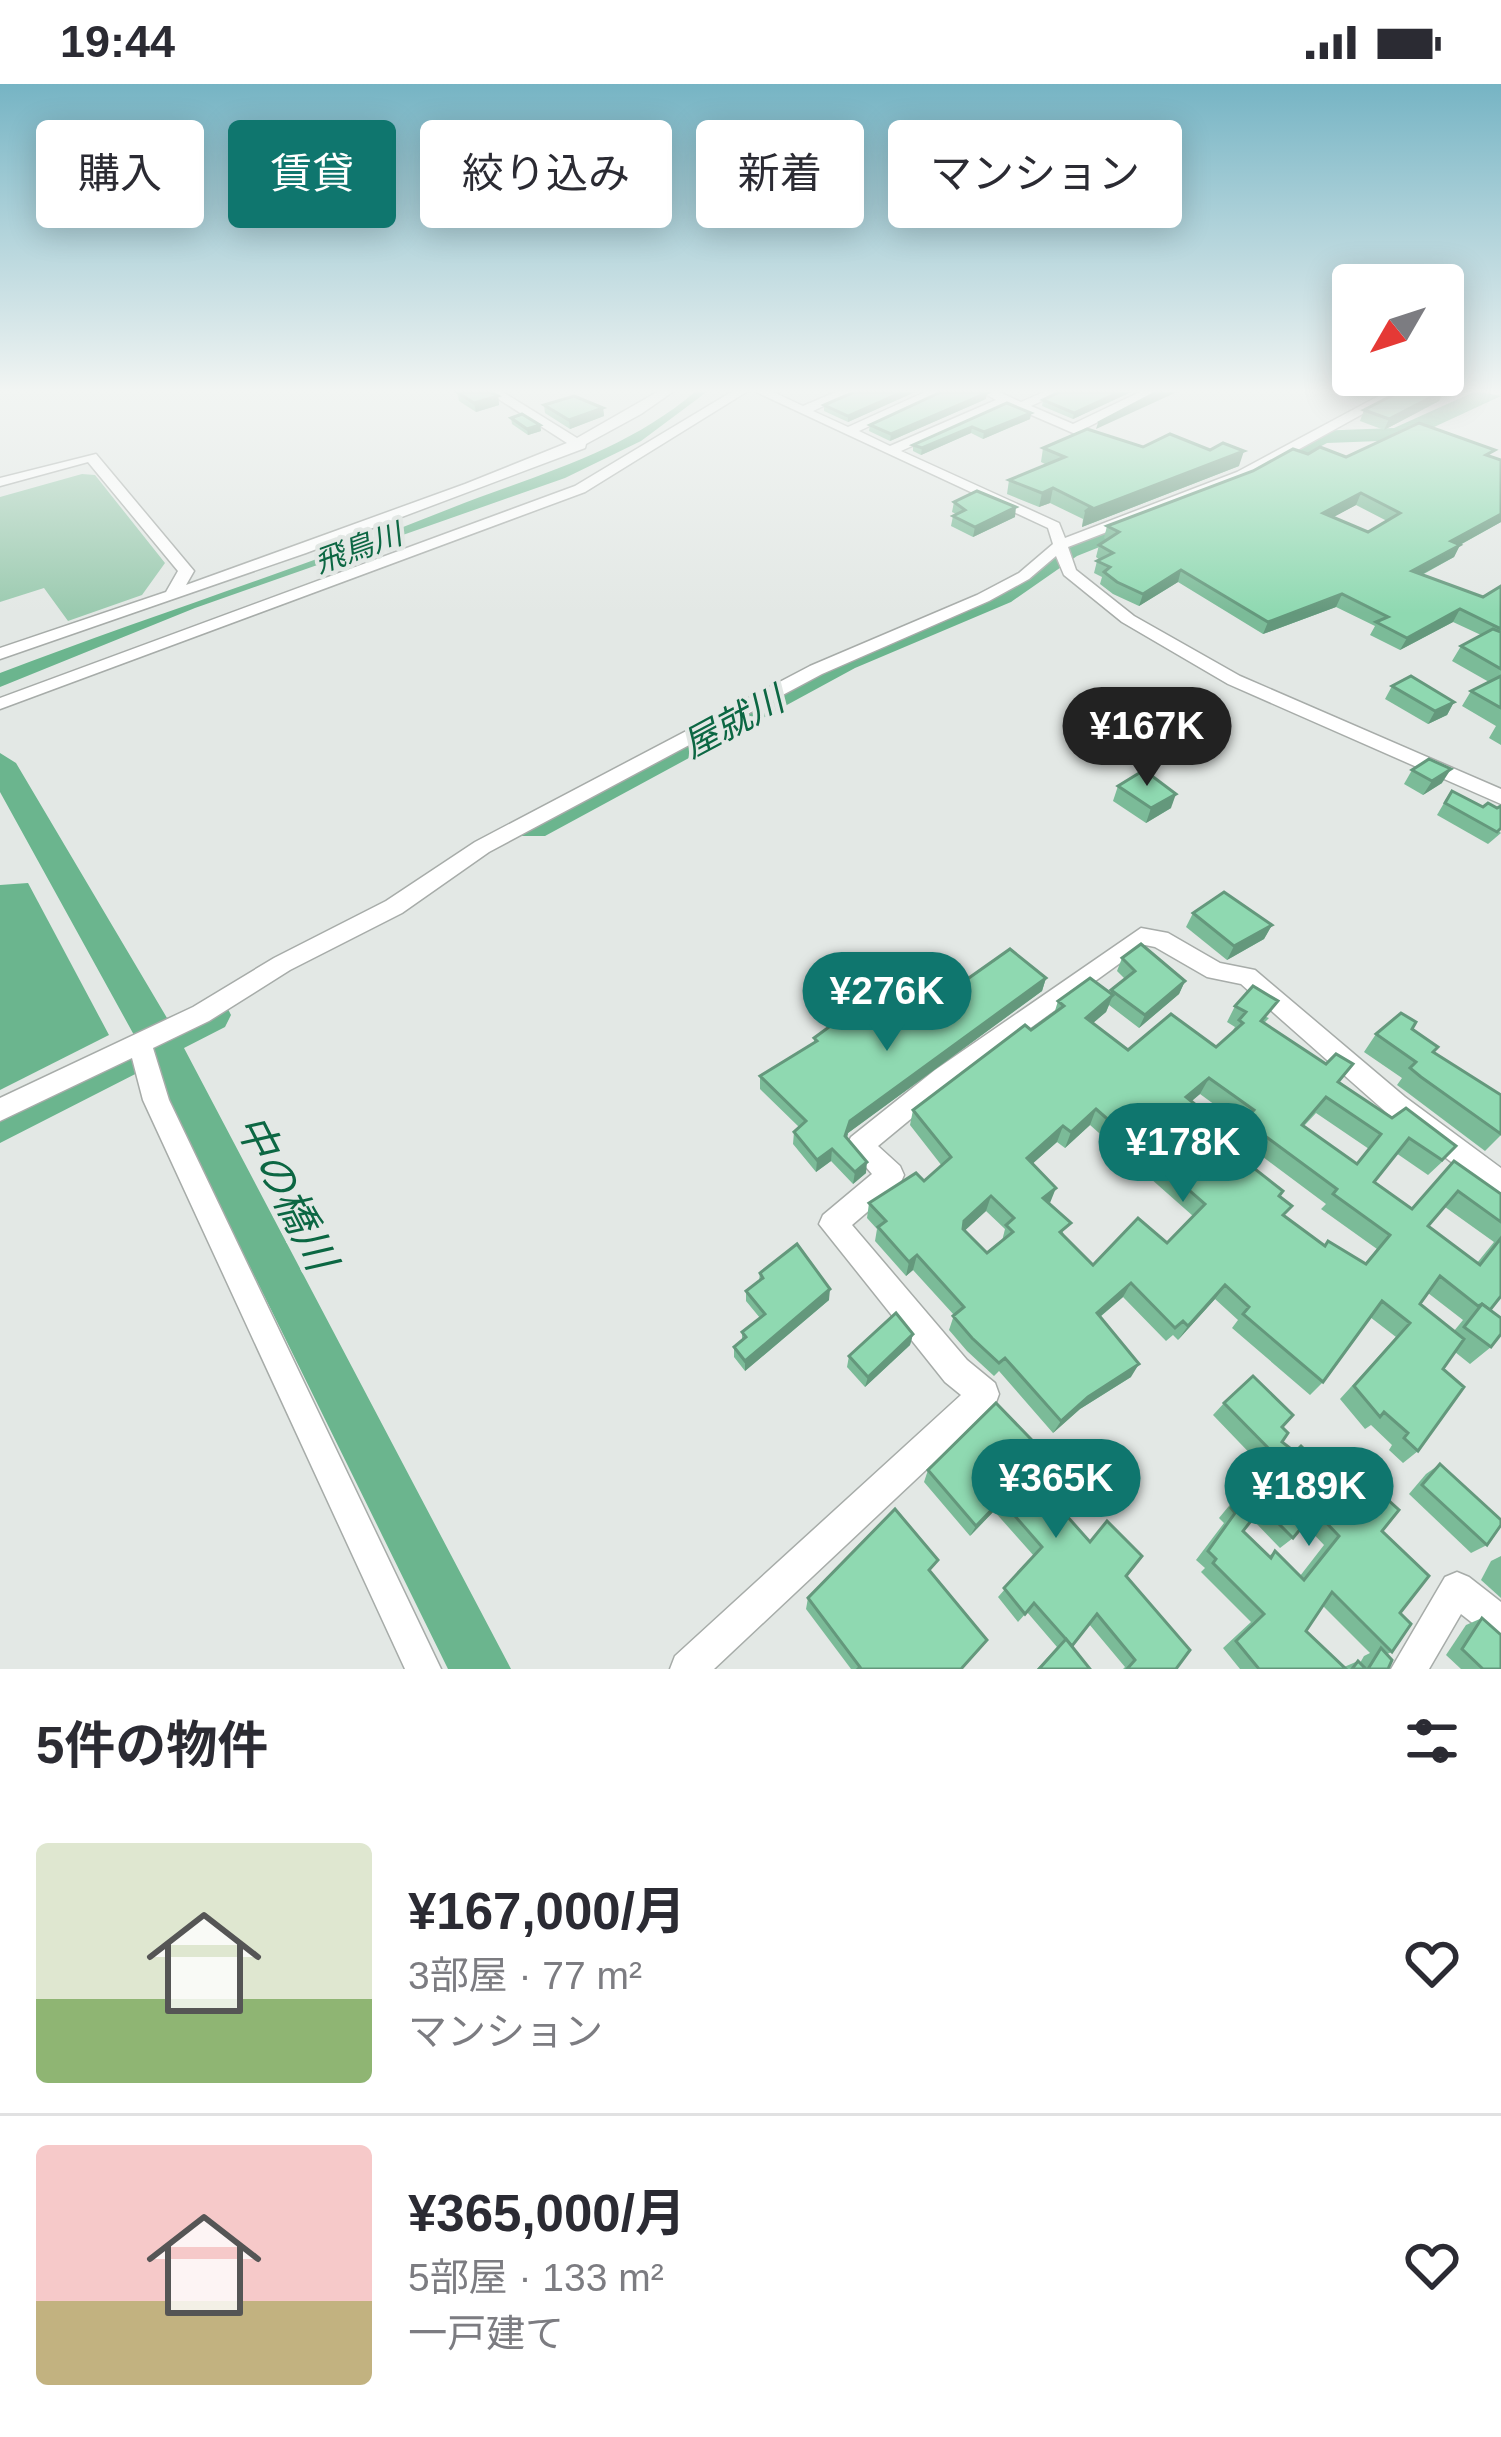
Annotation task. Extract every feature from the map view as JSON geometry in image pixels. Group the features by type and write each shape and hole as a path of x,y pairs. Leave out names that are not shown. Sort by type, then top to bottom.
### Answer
{"street":[{"path":"0,482 65,465"},
{"path":"97,465 186,571 172,595"},
{"path":"0,654 526,465"},
{"path":"0,704 580,490 621,465"},
{"path":"924,465 1054,526 1076,580 1128,619 1234,680 1501,796"},
{"path":"0,1110 144,1051 394,907 482,847 817,670 983,598 1061,551 1261,465"},
{"path":"688,1669 984,1394 956,1371 833,1224 891,1175 860,1145 944,1077 1141,936 1160,939 1215,971 1247,976 1396,1105 1501,1184"},
{"path":"144,1051 156,1100 423,1669"},
{"path":"1409,1669 1457,1589 1501,1624"}],"shaded area":[{"path":"82,474 95,475 165,563 142,595 68,621 44,588 0,602 0,497"}],"water":[{"name":"飛鳥川","path":"565,465 592,465 195,608 0,687 0,673"},
{"path":"28,883 109,1035 0,1090 0,885"}],"building":[{"path":"1046,465 1208,465 1085,512 1091,507 1053,488 1042,493 1009,480"},
{"path":"1264,465 1501,465 1501,514 1451,541 1460,545 1412,571 1483,597 1501,586 1501,629 1460,609 1407,638 1376,622 1388,617 1342,594 1268,622 1181,570 1143,594 1117,582 1104,572 1110,567 1097,561 1113,553 1099,545 1119,532 1107,526","holes":["1361,493 1400,513 1368,532 1323,513"]},
{"path":"977,491 1016,507 975,527 953,516 965,510 954,502"},
{"path":"1493,629 1501,632 1501,669 1461,646"},
{"path":"1411,676 1454,702 1435,711 1392,686"},
{"path":"1501,676 1501,708 1471,691"},
{"path":"1429,759 1451,769 1432,781 1412,770"},
{"path":"1144,770 1176,794 1151,808 1118,786"},
{"path":"1452,791 1483,807 1488,803 1501,806 1501,828 1497,832 1445,803"},
{"path":"1224,892 1272,925 1234,946 1193,913"},
{"path":"1141,944 1185,981 1145,1015 1111,990 1135,971 1122,958"},
{"path":"1010,949 1046,978 850,1121 845,1136 867,1162 855,1172 832,1149 817,1160 794,1132 806,1121 760,1076 817,1041 814,1038 844,1016 855,1026 886,1004 898,1015 907,1009 915,1016"},
{"path":"1090,978 1113,995 1086,1018 1128,1050 1171,1014 1216,1047 1243,1023 1239,1020 1246,1012 1235,1006 1253,986 1278,1001 1261,1021 1326,1064 1336,1054 1353,1064 1338,1082 1392,1118 1406,1108 1456,1146 1442,1160 1409,1138 1374,1182 1412,1209 1454,1161 1501,1194 1501,1222 1458,1191 1428,1226 1480,1265 1501,1238 1501,1296 1490,1310 1440,1276 1420,1304 1464,1339 1443,1369 1464,1387 1418,1451 1404,1438 1408,1433 1384,1412 1380,1417 1354,1386 1410,1323 1382,1301 1323,1382 1243,1314 1249,1307 1225,1285 1188,1326 1183,1321 1175,1328 1131,1283 1097,1313 1139,1364 1061,1421 1005,1358 999,1363 972,1338 953,1316 964,1307 917,1255 909,1262 878,1227 886,1221 869,1203 916,1173 924,1181 951,1157 913,1110 1025,1025 1031,1030 1064,1006 1058,1001","holes":["1209,1078 1254,1110 1232,1134 1186,1097","1326,1097 1381,1134 1357,1164 1302,1125","1096,1109 1205,1204 1167,1243 1138,1218 1093,1265 1060,1232 1071,1223 1043,1198 1056,1188 1027,1158 1063,1126 1071,1132","1261,1133 1390,1235 1366,1264 1328,1241 1325,1246 1283,1215 1292,1206 1279,1196 1283,1191 1237,1155","991,1196 1014,1218 1006,1225 1013,1232 987,1253 963,1229 964,1221"]},
{"path":"1401,1013 1416,1022 1412,1029 1438,1047 1433,1052 1501,1095 1501,1134 1421,1077 1410,1068 1416,1062 1376,1034"},
{"path":"797,1244 830,1289 745,1361 734,1347 746,1337 742,1332 765,1314 746,1291 763,1278 760,1273"},
{"path":"1482,1304 1501,1318 1501,1334 1491,1347 1464,1327"},
{"path":"896,1313 913,1334 868,1377 849,1356"},
{"path":"1253,1376 1293,1415 1282,1427 1288,1433 1282,1442 1295,1452 1301,1446 1352,1497 1366,1480 1399,1510 1382,1531 1429,1576 1400,1613 1411,1624 1392,1652 1332,1592 1306,1631 1346,1669 1259,1669 1236,1641 1264,1614 1213,1563 1216,1559 1208,1551 1235,1513 1231,1508 1275,1455 1224,1403","holes":["1262,1507 1293,1538 1315,1511 1339,1536 1304,1580 1275,1551 1271,1558 1243,1531"]},
{"path":"996,1403 1085,1495 1066,1515 1090,1542 1107,1521 1142,1556 1126,1576 1190,1650 1176,1669 1127,1669 1135,1660 1097,1614 1072,1646 1034,1603 1025,1614 1004,1588 1042,1547 1001,1500 976,1526 928,1470"},
{"path":"1440,1464 1501,1520 1487,1545 1422,1485"},
{"path":"895,1509 938,1560 929,1570 987,1640 961,1669 858,1669 808,1598"},
{"path":"1482,1618 1501,1635 1501,1669 1483,1669 1462,1649"},
{"path":"1066,1639 1090,1669 1039,1669"},
{"path":"1381,1648 1392,1660 1388,1669 1368,1669"}],"waterway":[{"name":"屋就川","path":"1258,471 1269,465"},
{"name":"屋就川","path":"533,828 845,662 1001,596 1068,551 1148,519"},
{"name":"中の橋川","path":"0,763 159,1042"},
{"name":"屋就川","path":"159,1042 211,1015"},
{"name":"屋就川","path":"0,1124 159,1042"},
{"name":"中の橋川","path":"159,1042 480,1669"}]}
